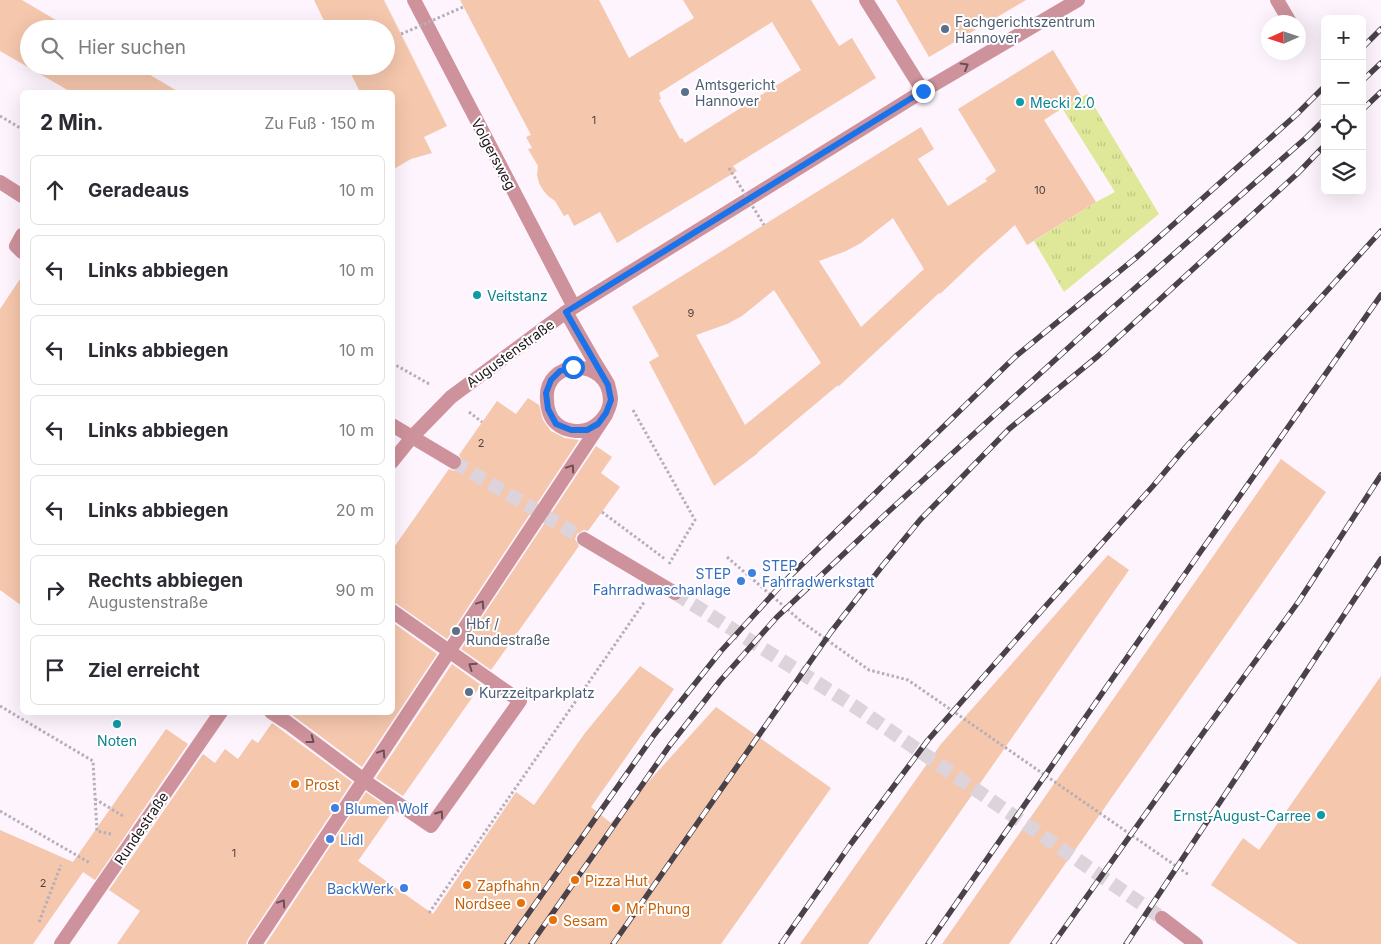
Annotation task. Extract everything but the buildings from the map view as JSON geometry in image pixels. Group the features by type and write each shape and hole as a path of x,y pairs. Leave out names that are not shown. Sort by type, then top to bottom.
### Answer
{"street":[{"name":"Volgersweg","path":"255,944 606,415 608,408 610,401 607,386 598,374 586,367 573,367 560,371 551,380 546,393 548,409 556,424 571,430 587,430 598,424 606,413 608,407 611,400 608,385 414,0"},
{"path":"866,0 923,91"},
{"name":"Augustenstraße","path":"412,437 451,397 570,309 923,91 1078,0"},
{"path":"1276,0 1286,15"},
{"path":"0,182 20,195"},
{"path":"20,239 16,246 20,250"},
{"path":"395,427 454,462"},
{"path":"395,458 412,437"},
{"path":"584,539 675,593"},
{"path":"276,715 372,786 431,826 520,701 395,613"},
{"name":"Rundestraße","path":"61,944 219,715"},
{"path":"1162,918 1196,944"}],"path":[{"path":"401,34 463,7"},
{"path":"0,116 20,128"},
{"path":"729,168 764,224"},
{"path":"429,913 658,583 695,520 632,409"},
{"path":"602,512 670,562"},
{"path":"727,557 802,622 869,670 908,680 1189,875"},
{"path":"0,706 93,761 97,831"},
{"path":"95,799 112,809"},
{"path":"0,812 110,874"},
{"path":"39,922 61,865"}],"green space":[{"path":"1087,94 1159,214 1064,292 1034,241 1115,192 1062,108"}],"tunnel":[{"path":"454,462 584,539"},
{"path":"675,593 857,708 1162,918"}],"railway":[{"path":"1366,44 1381,29"},
{"path":"1366,77 1381,63"},
{"path":"507,944 654,735 721,651 785,581 1016,356 1138,256 1296,115 1321,90"},
{"path":"1366,106 1381,92"},
{"path":"531,944 670,745 720,681 777,617 888,512 1100,319 1321,123"},
{"path":"613,944 831,632 920,520 1009,429 1098,356 1298,173 1321,149"},
{"path":"781,944 850,845 928,740 1185,448 1381,231"},
{"path":"928,944 1381,295"},
{"path":"1053,944 1299,601 1381,475"},
{"path":"1126,944 1381,559"}],"place":[{"name":"Fachgerichtszentrum Hannover","path":"945,29"},
{"name":"Amtsgericht Hannover","path":"685,92"},
{"name":"Mecki 2.0","path":"1020,102"},
{"name":"Veitstanz","path":"477,295"},
{"name":"STEP Fahrradwerkstatt","path":"752,573"},
{"name":"STEP Fahrradwaschanlage","path":"741,581"},
{"name":"Hbf / Rundestraße","path":"456,631"},
{"name":"Kurzzeitparkplatz","path":"469,692"},
{"name":"Noten","path":"117,724"},
{"name":"Prost","path":"295,784"},
{"name":"Blumen Wolf","path":"335,808"},
{"name":"Ernst-August-Carree","path":"1321,815"},
{"name":"Lidl","path":"330,839"},
{"name":"Pizza Hut","path":"575,880"},
{"name":"Zapfhahn","path":"467,885"},
{"name":"BackWerk","path":"404,888"},
{"name":"Nordsee","path":"521,903"},
{"name":"Mr Phung","path":"616,908"},
{"name":"Sesam","path":"553,920"}],"route":[{"path":"573,367 560,371 551,380 546,393 548,409 556,424 571,430 587,430 598,424 606,413 611,400 608,385 566,312 923,91"}]}
